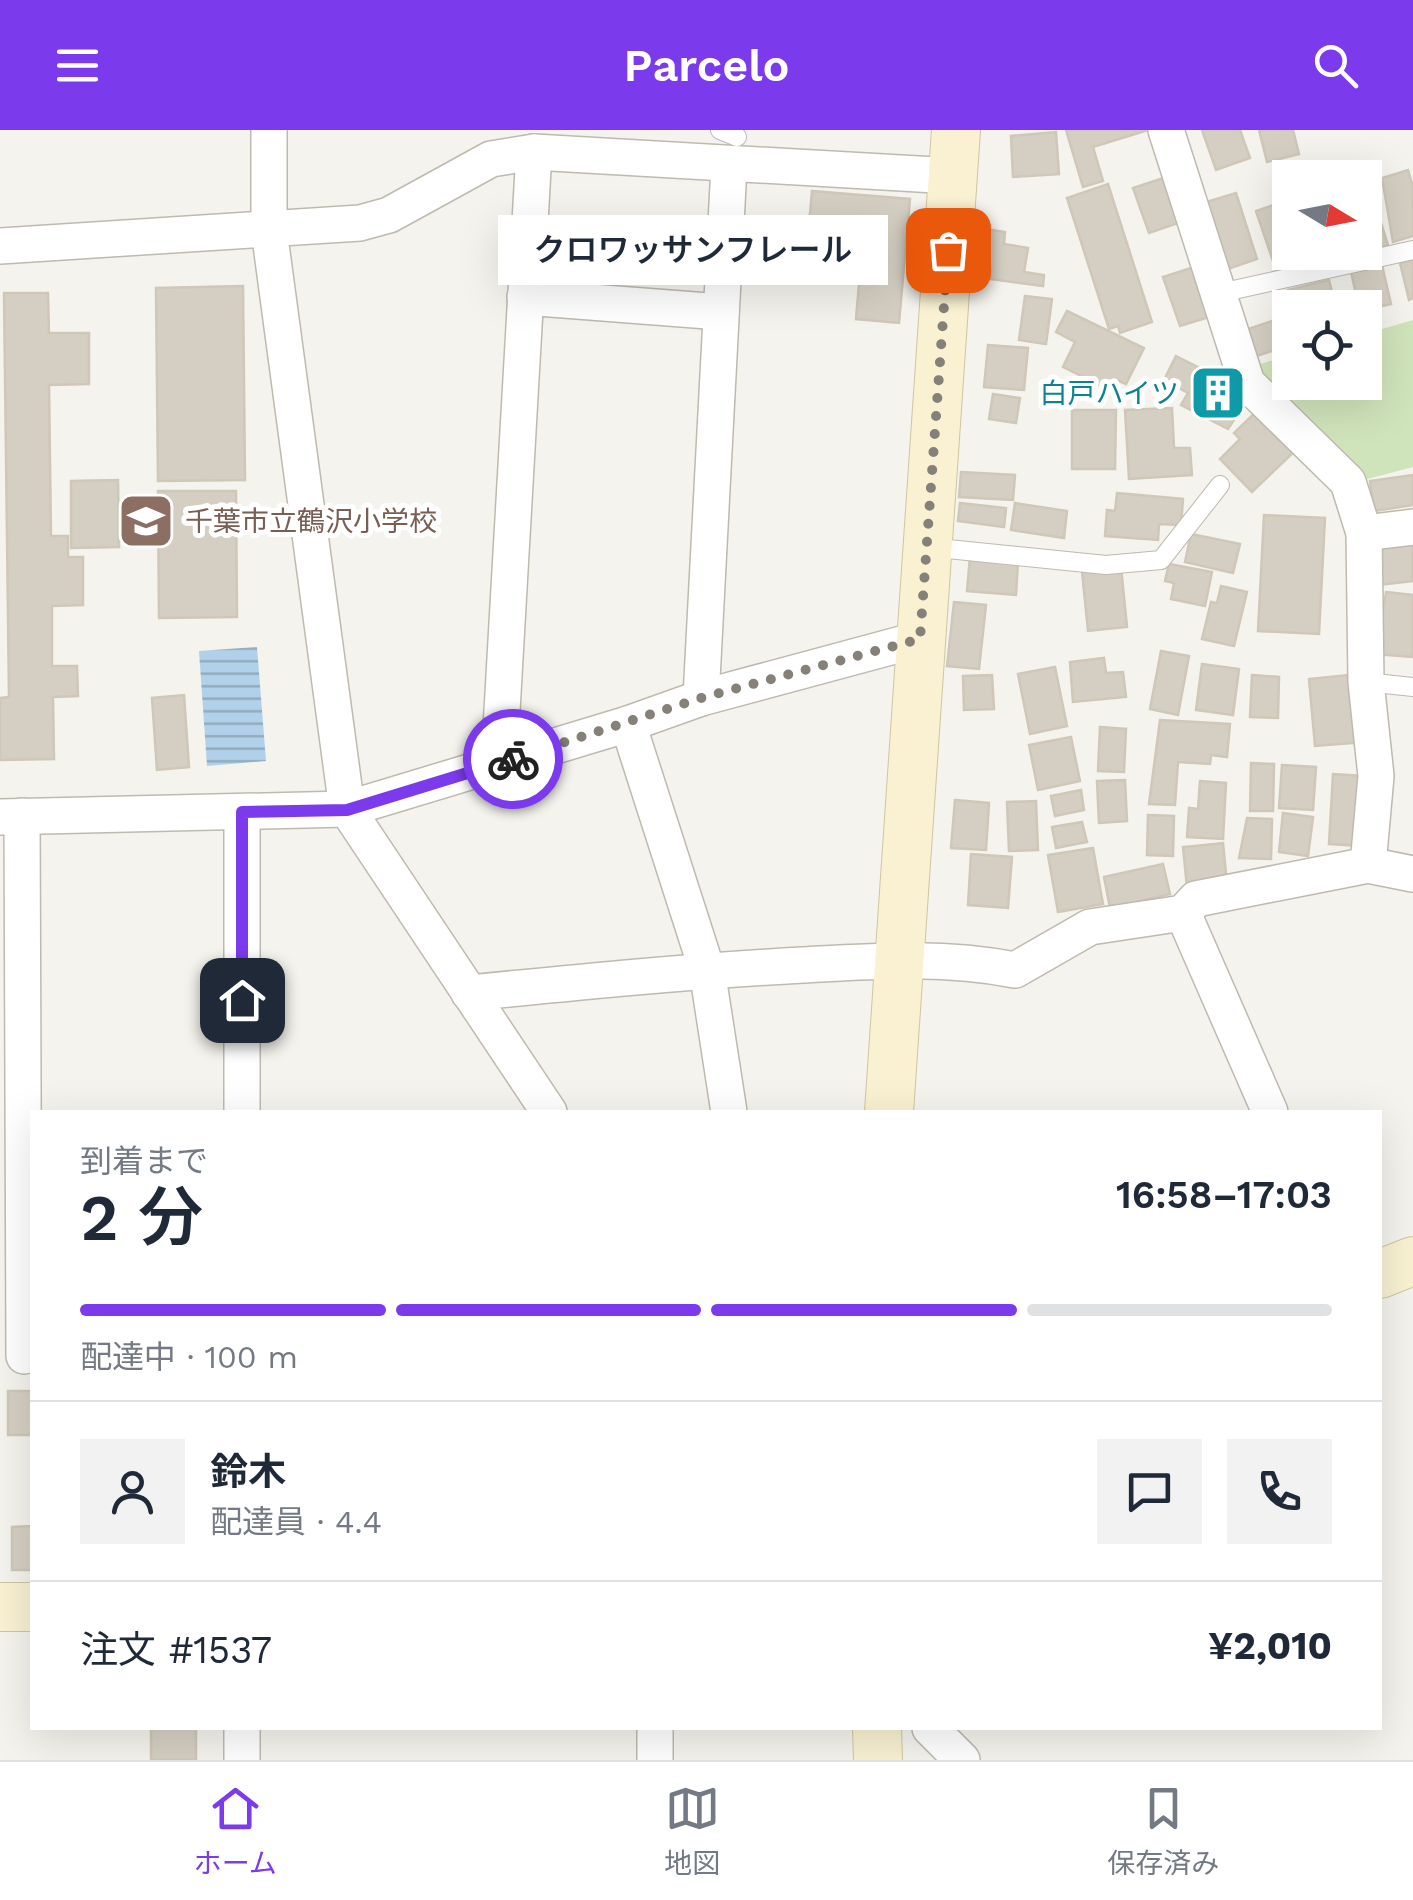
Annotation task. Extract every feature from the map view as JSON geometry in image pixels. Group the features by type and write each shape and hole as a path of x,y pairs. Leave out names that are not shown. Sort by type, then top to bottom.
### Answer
{"street":[{"path":"269,130 269,230 347,810 548,1110"},
{"path":"1166,130 1247,384 1348,482 1364,533 1366,682 1376,776 1368,865"},
{"path":"0,246 360,223 390,215 490,159 534,152 728,144 955,153 890,1110"},
{"path":"701,698 728,144"},
{"path":"499,763 534,152"},
{"path":"525,297 721,312"},
{"path":"1364,533 1413,527"},
{"path":"19,1356 11,816 347,810 701,698 920,639"},
{"path":"628,724 706,970 729,1110"},
{"path":"242,812 242,1110"},
{"path":"469,993 706,970 900,960 966,960 1015,970 1090,927 1183,913 1196,899 1368,865 1413,874"},
{"path":"1183,913 1269,1110"},
{"path":"1382,1273 1413,1261"},
{"path":"0,1606 30,1606"},
{"path":"242,1730 242,1760"},
{"path":"654,1730 655,1760"},
{"path":"877,1730 878,1760"},
{"path":"932,1730 962,1760"}],"lane":[{"path":"1220,293 1413,250"},
{"path":"927,547 1106,565 1161,560 1220,486"},
{"path":"1366,682 1413,687"}],"green space":[{"path":"1413,320 1413,467 1356,482 1278,400 1382,400 1382,329"},
{"path":"1272,361 1272,393 1248,368"}],"water":[{"path":"257,647 266,761 207,766 199,651"}],"building":[{"path":"1066,130 1148,130 1093,147 1103,181 1083,187"},
{"path":"1202,130 1240,130 1250,158 1216,170"},
{"path":"1259,130 1293,130 1299,154 1267,162"},
{"path":"1056,132 1059,174 1013,177 1011,136"},
{"path":"1408,170 1413,187 1413,236 1393,242 1382,178"},
{"path":"1169,176 1184,221 1149,233 1133,188"},
{"path":"1108,184 1152,322 1120,333 1118,326 1109,329 1067,198"},
{"path":"812,191 910,199 899,323 856,319 860,272 844,271 846,251 807,248"},
{"path":"1236,193 1257,259 1225,270 1203,203"},
{"path":"1272,206 1272,258 1256,211"},
{"path":"979,228 1005,232 1004,244 1028,248 1024,272 1044,275 1043,286 990,279 991,268 974,265"},
{"path":"1413,260 1413,298 1409,300 1400,263"},
{"path":"1200,265 1216,315 1180,326 1163,277"},
{"path":"1382,265 1391,304 1382,306 1382,290 1355,290 1351,272 1382,270"},
{"path":"1329,280 1332,290 1288,290"},
{"path":"243,286 245,480 158,481 156,288"},
{"path":"4,293 48,293 49,333 89,333 89,384 49,385 51,536 68,536 68,557 83,557 83,605 52,606 52,666 77,666 78,696 53,697 54,759 0,760 0,698 9,697"},
{"path":"1025,296 1052,299 1046,344 1019,340"},
{"path":"1067,311 1144,348 1126,384 1117,380 1112,391 1063,367 1075,342 1056,332"},
{"path":"1272,321 1272,351 1251,358 1242,331"},
{"path":"988,345 1028,348 1024,390 984,387"},
{"name":"白戸ハイツ","path":"1176,356 1251,394 1228,429 1181,405 1188,393 1164,380"},
{"path":"993,394 1020,398 1016,423 989,419"},
{"path":"1263,405 1302,444 1252,492 1220,459 1240,439 1234,433"},
{"path":"1172,408 1174,448 1190,448 1192,475 1129,479 1125,410"},
{"path":"1072,410 1116,410 1115,469 1072,469"},
{"path":"961,472 1015,475 1013,500 959,497"},
{"path":"1413,475 1413,505 1374,511 1370,481"},
{"path":"118,480 119,547 71,548 71,481"},
{"path":"158,491 236,491 237,617 159,618"},
{"path":"1117,493 1183,499 1181,525 1159,524 1158,540 1105,536 1107,510 1115,511"},
{"path":"960,503 1006,508 1004,527 958,521"},
{"path":"1015,503 1067,511 1064,538 1011,530"},
{"path":"1264,515 1325,518 1319,634 1258,631"},
{"path":"1191,534 1240,544 1233,573 1185,562"},
{"path":"1413,539 1412,581 1378,585 1380,542"},
{"path":"970,557 1018,561 1016,595 967,591"},
{"path":"1169,564 1212,572 1205,606 1171,599 1174,583 1165,581"},
{"path":"1121,567 1127,627 1088,631 1082,571"},
{"path":"1221,586 1247,592 1234,646 1202,639 1211,602 1217,603"},
{"path":"1386,592 1413,595 1413,657 1376,654"},
{"path":"954,602 986,605 979,669 947,666"},
{"path":"1161,651 1189,656 1178,715 1150,709"},
{"path":"1104,658 1106,673 1123,672 1126,697 1073,702 1070,662"},
{"path":"1202,664 1239,669 1233,715 1196,710"},
{"path":"1055,667 1067,726 1030,734 1018,674"},
{"path":"992,675 994,709 964,710 963,676"},
{"path":"1252,675 1279,677 1278,718 1250,717"},
{"path":"1348,675 1350,703 1360,702 1364,742 1315,746 1309,679"},
{"path":"184,695 189,767 157,770 152,698"},
{"path":"1160,720 1230,724 1227,757 1211,755 1210,764 1178,762 1175,805 1149,804"},
{"path":"1100,727 1126,729 1124,772 1098,771"},
{"path":"1071,737 1080,781 1038,790 1029,745"},
{"path":"1251,763 1274,764 1273,811 1250,811"},
{"path":"1282,765 1316,767 1313,810 1279,808"},
{"path":"1333,774 1364,776 1360,846 1329,844"},
{"path":"1125,780 1127,821 1099,823 1097,781"},
{"path":"1200,781 1226,783 1223,839 1187,837 1189,808 1198,809"},
{"path":"1081,790 1084,810 1055,816 1051,796"},
{"path":"955,800 989,803 986,850 951,848"},
{"path":"1036,801 1038,850 1009,851 1007,802"},
{"path":"1283,813 1313,817 1308,856 1279,852"},
{"path":"1148,815 1174,816 1173,856 1147,855"},
{"path":"1247,818 1272,819 1271,859 1239,858"},
{"path":"1082,822 1087,842 1056,848 1052,827"},
{"path":"1223,843 1227,884 1187,887 1183,847"},
{"path":"1093,848 1103,904 1058,912 1048,855"},
{"path":"971,854 1012,857 1008,908 968,905"},
{"path":"1163,864 1170,894 1110,908 1104,877"},
{"path":"8,1391 30,1391 30,1435 8,1435"},
{"path":"30,1526 30,1570 12,1570 12,1527"},
{"path":"151,1730 196,1730 196,1760 151,1760"}],"way so far":[{"path":"513,759 701,698 920,639 948,250"}],"place":[{"name":"クロワッサンフレール","path":"948,250"},
{"name":"白戸ハイツ","path":"1218,393"},
{"name":"千葉市立鶴沢小学校","path":"146,521"}],"route":[{"path":"242,1000 242,812 347,810 513,759"}]}
